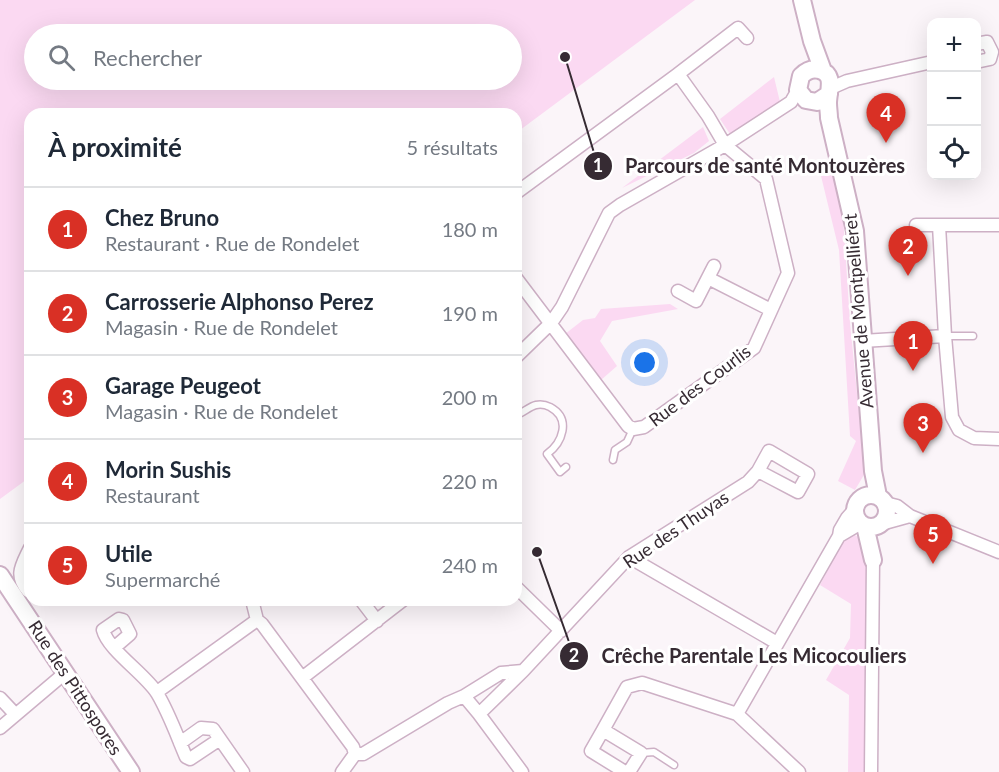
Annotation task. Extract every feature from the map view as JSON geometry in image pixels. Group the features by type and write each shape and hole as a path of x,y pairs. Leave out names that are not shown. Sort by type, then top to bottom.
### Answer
{"street":[{"name":"Avenue de Montpelliéret","path":"802,0 812,41 828,82 829,118 855,231 862,341 877,498"},
{"path":"522,189 678,75 738,28 747,38"},
{"name":"Avenue de Montpelliéret","path":"805,72 812,41"},
{"path":"981,43 987,42 995,56 981,61"},
{"path":"829,118 802,98 799,80 805,72 814,69 828,82 847,81 927,63"},
{"name":"Rue des Courlis","path":"522,286 628,426 633,429 644,428 754,348 788,273 766,179 725,145 708,116 678,75"},
{"path":"522,351 551,323 562,308 609,213 802,98 822,100 828,82"},
{"path":"916,225 999,225"},
{"path":"939,225 952,417 959,430 974,438 999,439"},
{"path":"678,291 696,301 714,266"},
{"path":"708,278 771,310"},
{"path":"862,341 945,336"},
{"name":"Rue des Thuyas","path":"479,714 523,671 629,557 748,482 758,471"},
{"path":"868,522 887,512 877,498"},
{"path":"871,772 873,561 868,522 859,501 877,498 897,506 910,516 999,552"},
{"path":"736,714 839,536 847,518 868,522 910,516"},
{"path":"629,557 777,643"},
{"path":"24,560 19,570 24,590"},
{"name":"Rue des Pittospores","path":"0,575 24,592"},
{"path":"522,593 561,631"},
{"name":"Rue des Pittospores","path":"32,606 65,673 130,772"},
{"path":"253,606 256,620 262,624 353,747 355,754"},
{"path":"366,606 377,621"},
{"path":"302,678 377,621 387,606"},
{"path":"157,692 256,620"},
{"path":"115,647 157,692 186,757 190,759 220,739"},
{"path":"355,754 363,754 501,673 523,671"},
{"path":"0,728 65,673"},
{"path":"603,730 641,753 627,772 591,751 627,687 642,683 736,714 799,772"},
{"path":"464,696 522,772"},
{"path":"0,699 15,714"},
{"path":"180,743 201,728 213,729 243,772"},
{"path":"342,772 355,754"}],"lane":[{"path":"945,336 974,336"},
{"path":"522,412 536,405 545,405 559,414 564,429 555,448 547,454 560,472 566,466"},
{"name":"Rue des Courlis","path":"612,460 615,450 627,442 633,429"},
{"path":"641,753 654,752 674,765"}],"shaded area":[{"path":"0,0 695,0 522,129 522,108 24,108 24,481 0,499"},
{"path":"774,77 780,102 732,137 720,119"},
{"path":"703,127 709,141 694,153 622,188"},
{"path":"833,171 843,216 850,323 865,473 855,490 838,481 856,441 850,436 839,250 821,176"},
{"path":"670,304 678,309 612,321 600,341 617,366 601,380 565,334 583,320 595,318 601,309"},
{"path":"855,535 862,540 867,559 864,772 848,772 849,695 826,680 850,638 851,604 820,585 845,537"}],"place":[{"name":"Parcours de santé Montouzères","path":"565,57"},
{"name":"Morin Sushis","path":"886,143"},
{"name":"Carrosserie Alphonso Perez","path":"908,276"},
{"name":"Chez Bruno","path":"913,371"},
{"name":"Garage Peugeot","path":"923,453"},
{"name":"Crêche Parentale Les Micocouliers","path":"537,552"},
{"name":"Utile","path":"933,564"}]}
